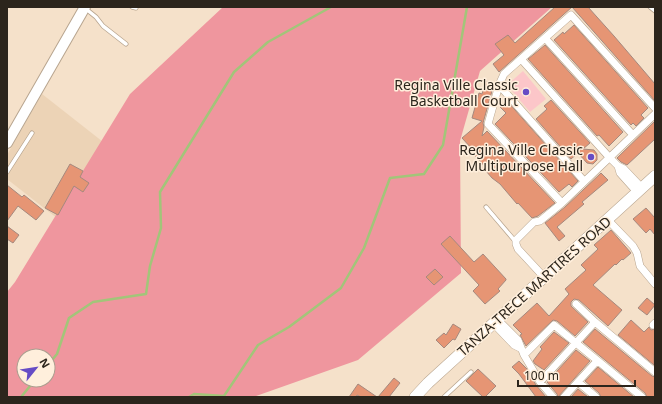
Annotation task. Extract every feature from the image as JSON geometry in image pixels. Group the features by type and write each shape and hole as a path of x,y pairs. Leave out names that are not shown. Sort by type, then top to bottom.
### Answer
{"main road":[{"path":"7,141 85,8"},
{"name":"TANZA-TRECE MARTIRES ROAD","path":"420,395 495,321 655,176"}],"street":[{"path":"562,203 488,124 499,85 504,74 571,15 655,108"},
{"path":"545,38 633,135"},
{"path":"522,59 609,157 618,166 624,169 640,190"},
{"path":"499,85 584,181"},
{"path":"544,277 518,249 516,242 518,238 534,222 540,221 562,203 655,114"},
{"path":"607,219 633,246 637,253 640,266 655,284"},
{"path":"576,304 595,322 655,372"},
{"path":"495,321 511,337 518,340 520,348 540,382 553,397"},
{"path":"540,382 595,322"},
{"path":"524,355 554,325 642,397"},
{"path":"564,397 597,361"},
{"path":"578,382 596,397"}],"lane":[{"path":"650,7 655,12"},
{"path":"85,8 103,26 126,44"},
{"path":"7,172 32,132"},
{"path":"486,207 516,242"},
{"path":"444,397 471,372"}],"shaded area":[{"path":"223,7 552,7 480,71 460,141 461,273 358,360 253,397 7,397 7,292 15,282 130,94"},
{"name":"Regina Ville Classic Basketball Court","path":"523,71 546,99 530,112 507,85"},
{"path":"42,94 112,149 67,226 7,179 7,155"}],"building":[{"path":"555,7 572,7 499,72 493,64 504,55 495,44 508,35 515,43"},
{"path":"572,7 588,7 614,36 655,84 655,101"},
{"path":"574,25 648,108 641,115 644,118 636,126 633,123 631,125 554,40"},
{"path":"545,45 623,132 609,146 599,135 597,136 528,59"},
{"path":"486,81 494,84 483,123 484,127 482,136 487,131 555,203 538,216 532,218 518,203 517,204 500,184 486,171 488,170 471,151 473,150 462,138 482,121 472,118 479,93 482,94"},
{"path":"551,100 590,143 583,149 594,150 597,154 597,160 593,164 587,163 578,153 571,159 536,119 547,109 544,106"},
{"path":"507,101 578,181 572,187 569,184 559,192 495,124 506,113 500,107"},
{"path":"655,121 655,139 627,165 621,162 617,158"},
{"path":"70,164 83,171 80,177 89,183 83,192 74,186 58,215 45,208"},
{"path":"601,173 608,180 582,202 584,204 557,227 565,236 559,241 545,223 565,207"},
{"path":"7,185 22,197 24,195 44,211 36,220 18,206 7,221"},
{"path":"646,208 655,218 655,235 650,229 646,233 633,219"},
{"path":"7,226 19,235 13,243 7,239"},
{"path":"611,230 631,253 616,265 615,264 593,285 622,310 608,326 579,300 574,299 571,302 571,306 588,322 575,336 557,321 553,320 526,346 520,335 522,334 513,325 537,303 549,316 569,294 565,289 586,270 581,265 598,249 594,245"},
{"path":"450,236 474,262 483,254 506,279 498,289 500,291 485,304 473,291 479,285 441,244"},
{"path":"435,269 443,277 434,285 426,277"},
{"path":"647,298 655,305 647,315 638,308"},
{"path":"631,320 644,332 649,327 651,330 655,329 654,365 618,335"},
{"path":"453,324 461,329 455,340 453,339 444,348 436,340 444,333 446,335"},
{"path":"595,329 655,377 655,397 647,397 645,393 583,342"},
{"path":"554,332 569,343 544,370 533,361 542,349 540,347"},
{"path":"576,350 590,361 558,397 547,382"},
{"path":"519,361 527,369 536,385 546,397 536,397 512,367"},
{"path":"598,367 634,397 601,397 599,393 585,381"},
{"path":"478,369 496,386 485,397 483,397 466,381"},
{"path":"394,378 400,383 389,397 378,397"},
{"path":"358,384 377,397 361,397 357,395 356,397 349,397"},
{"path":"578,389 588,397 571,397"}],"waterway":[{"path":"56,355 69,318 93,302 146,294 150,266 161,228 160,192 234,72 268,42 331,7"},
{"path":"189,397 194,394 224,396 258,345 289,327 341,288 364,248 390,178 424,174 443,145 467,7"},
{"path":"21,397 28,388"}],"place":[{"name":"Regina Ville Classic Basketball Court","path":"526,92"},
{"name":"Regina Ville Classic Multipurpose Hall","path":"591,157"}]}
